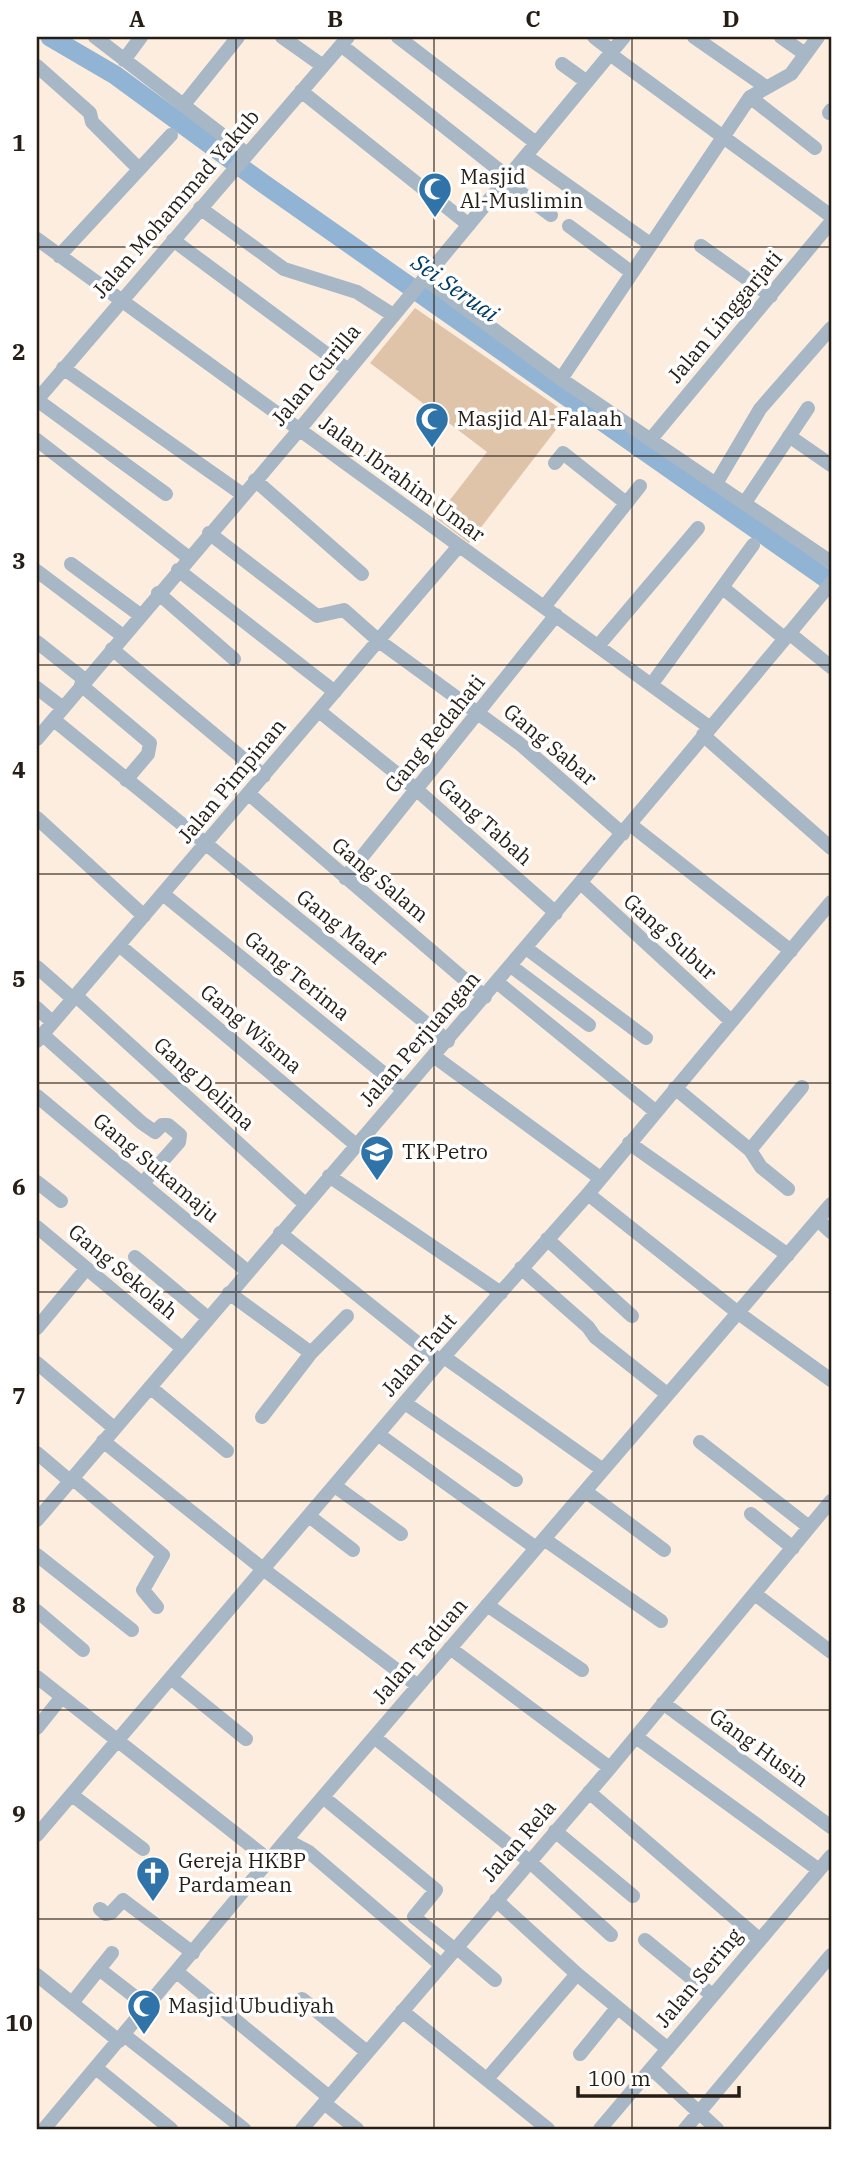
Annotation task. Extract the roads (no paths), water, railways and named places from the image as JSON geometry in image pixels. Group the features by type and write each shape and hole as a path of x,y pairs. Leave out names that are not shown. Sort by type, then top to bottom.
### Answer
{"street":[{"path":"95,37 185,103 244,157"},
{"path":"124,60 141,37"},
{"path":"185,103 237,37"},
{"path":"282,37 323,66"},
{"path":"398,37 536,144"},
{"path":"594,37 831,216"},
{"name":"Jalan Gurilla","path":"37,739 158,593 299,430 624,37"},
{"path":"694,37 766,87"},
{"path":"780,37 805,54"},
{"path":"561,379 750,97 791,74 818,37"},
{"path":"344,41 551,215"},
{"name":"Jalan Mohammad Yakub","path":"37,400 344,41"},
{"path":"562,64 587,82"},
{"path":"37,66 90,113 93,122 139,169"},
{"path":"302,91 469,225"},
{"path":"750,97 815,148"},
{"path":"59,256 171,135"},
{"path":"526,156 650,244"},
{"path":"200,208 285,269 357,292 397,310"},
{"name":"Jalan Linggarjati","path":"651,439 831,222"},
{"path":"569,226 631,272"},
{"name":"Jalan Ibrahim Umar","path":"37,239 651,685 706,731 831,848"},
{"path":"173,240 347,369"},
{"path":"702,246 771,296"},
{"path":"422,281 561,379 746,501 831,562"},
{"path":"717,482 760,409 831,328"},
{"path":"63,368 242,494"},
{"path":"37,400 166,494"},
{"path":"746,501 808,408"},
{"path":"789,436 831,465"},
{"path":"37,440 189,558"},
{"path":"555,463 563,453 626,503"},
{"path":"255,480 362,574"},
{"name":"Gang Redahati","path":"345,878 479,713 640,486"},
{"path":"598,646 698,528"},
{"name":"Gang Sabar","path":"209,533 317,616 344,610 379,641 479,713 627,830 791,951"},
{"path":"651,685 754,545"},
{"name":"Jalan Pimpinan","path":"39,1037 458,547"},
{"path":"71,564 140,615"},
{"path":"178,570 335,692"},
{"path":"37,571 123,636"},
{"name":"Jalan Perjuangan","path":"37,1520 280,1233 435,1057 831,583"},
{"path":"723,588 831,667"},
{"path":"158,593 234,659"},
{"path":"37,642 150,743 148,754 126,780"},
{"path":"112,649 264,776"},
{"name":"Gang Maaf","path":"37,688 58,714 126,780 448,1041"},
{"name":"Gang Tabah","path":"319,711 417,790 556,913"},
{"name":"Gang Salam","path":"249,794 485,997"},
{"path":"37,818 144,916"},
{"name":"Gang Subur","path":"581,883 731,1021"},
{"name":"Gang Terima","path":"163,894 404,1090"},
{"name":"Jalan Taut","path":"37,1835 442,1359 588,1194 831,902"},
{"name":"Gang Wisma","path":"119,945 356,1145"},
{"path":"526,948 646,1038"},
{"path":"511,966 589,1025"},
{"name":"Gang Delima","path":"37,967 305,1204"},
{"path":"498,982 655,1111"},
{"path":"37,1008 52,1022"},
{"path":"39,1037 154,1132 167,1125 180,1135 179,1142 142,1184"},
{"path":"435,1057 600,1178"},
{"path":"750,1150 802,1087"},
{"path":"675,1088 750,1150 761,1167 789,1189"},
{"name":"Gang Sukamaju","path":"37,1096 247,1272"},
{"path":"629,1143 788,1255"},
{"path":"329,1176 501,1293"},
{"path":"37,1182 61,1201"},
{"path":"588,1194 737,1312 831,1380"},
{"name":"Jalan Taduan","path":"44,2129 286,1840 831,1204"},
{"path":"818,1220 831,1232"},
{"name":"Gang Sekolah","path":"37,1227 182,1348"},
{"path":"280,1233 442,1359 603,1470"},
{"path":"547,1239 632,1316"},
{"path":"135,1257 208,1318"},
{"path":"521,1268 588,1327 595,1337 667,1394"},
{"path":"37,1328 86,1269"},
{"path":"229,1293 311,1353"},
{"path":"262,1418 311,1353 347,1316"},
{"path":"37,1363 114,1428"},
{"path":"149,1387 227,1451"},
{"path":"405,1403 516,1480"},
{"path":"379,1435 540,1544 661,1621"},
{"path":"103,1441 263,1569 418,1686"},
{"path":"700,1442 810,1527"},
{"path":"37,1453 163,1555 143,1590 157,1607"},
{"path":"335,1486 401,1534"},
{"path":"585,1491 664,1550"},
{"name":"Jalan Rela","path":"302,2129 610,1768 810,1527 829,1509"},
{"path":"751,1514 793,1548"},
{"path":"309,1516 353,1550"},
{"path":"37,1555 132,1630"},
{"path":"755,1594 831,1652"},
{"path":"487,1605 582,1670"},
{"path":"37,1611 83,1650"},
{"path":"450,1648 610,1768"},
{"path":"37,1677 117,1744 269,1860"},
{"path":"171,1678 246,1739"},
{"path":"37,1728 61,1698"},
{"name":"Gang Husin","path":"663,1703 831,1827"},
{"path":"374,1737 529,1861 611,1935"},
{"path":"636,1737 819,1870"},
{"path":"589,1792 759,1939"},
{"path":"72,1795 143,1849"},
{"path":"323,1797 436,1890 414,1917 495,1980"},
{"path":"555,1831 633,1896"},
{"path":"286,1840 309,1852 441,1965"},
{"name":"Jalan Sering","path":"600,2129 831,1856"},
{"path":"100,1909 108,1914 123,1900 193,1953"},
{"path":"496,1900 577,1974 668,2049"},
{"path":"645,1940 712,1995"},
{"path":"72,2003 111,1953"},
{"path":"685,2129 831,1955"},
{"path":"99,1969 148,2007"},
{"path":"177,1972 327,2100 357,2129"},
{"path":"487,2079 577,1974"},
{"path":"37,1975 244,2129"},
{"path":"302,1999 367,2053"},
{"path":"580,2054 617,2008"},
{"path":"402,2011 548,2129"},
{"path":"96,2068 171,2129"},
{"path":"652,2069 717,2129"}],"waterway":[{"name":"Sei Seruai","path":"50,37 115,75 264,184 831,582"}],"place":[{"name":"Masjid Al-Muslimin","path":"435,219"},
{"name":"Masjid Al-Falaah","path":"432,449"},
{"name":"TK Petro","path":"377,1182"},
{"name":"Gereja HKBP Pardamean","path":"153,1903"},
{"name":"Masjid Ubudiyah","path":"144,2036"}]}
